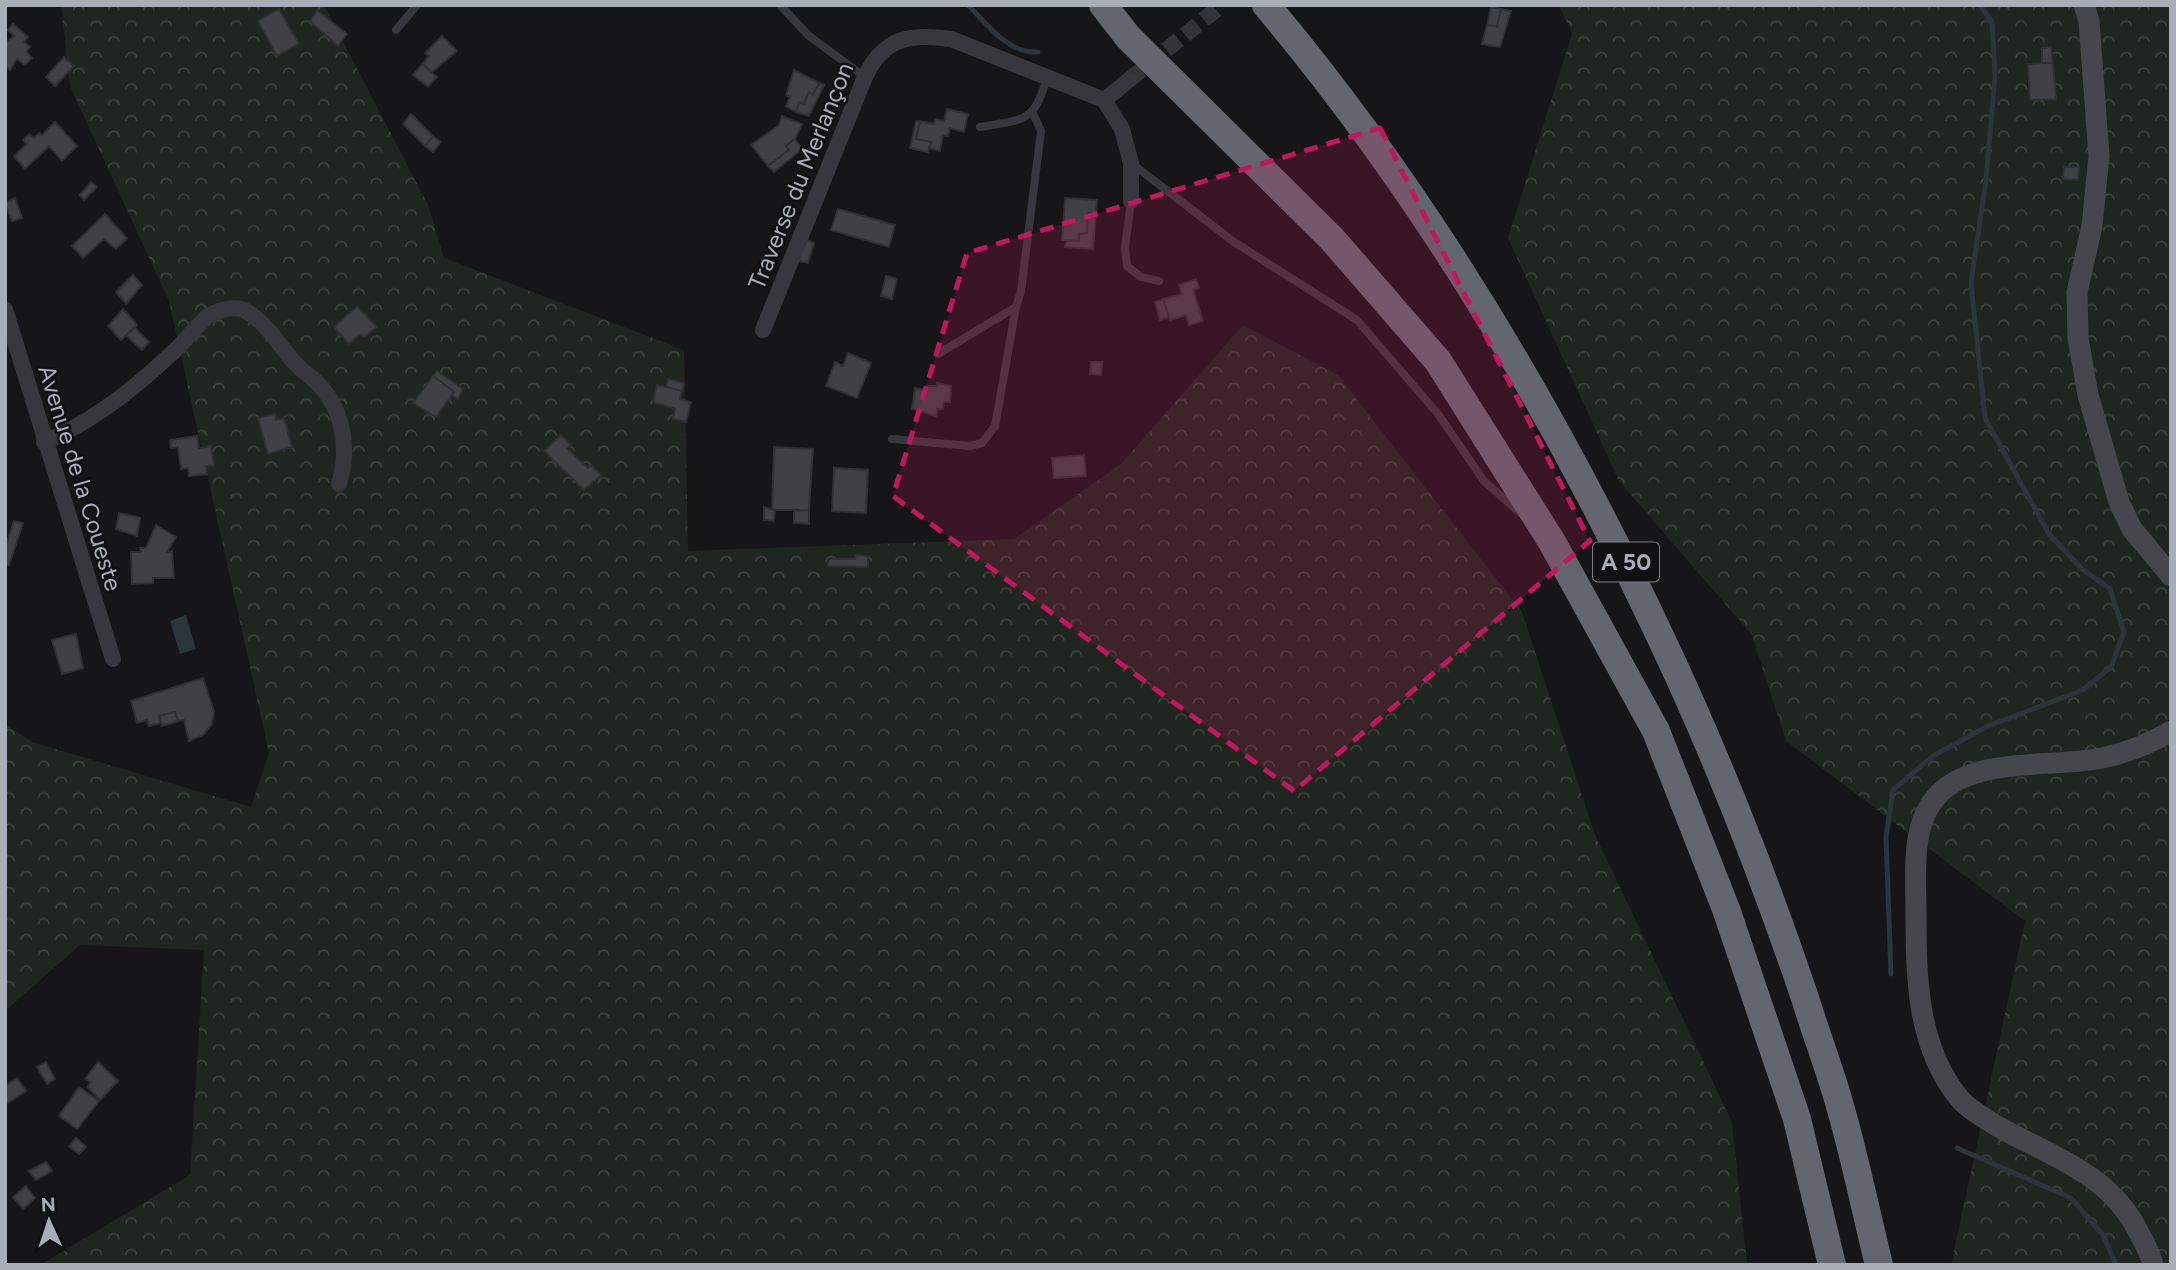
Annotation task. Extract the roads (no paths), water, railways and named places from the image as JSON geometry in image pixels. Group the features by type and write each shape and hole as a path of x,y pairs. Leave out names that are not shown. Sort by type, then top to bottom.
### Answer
{"highway":[{"name":"A 50","path":"1082,5 1128,37 1332,239 1438,361 1552,542 1657,731 1721,897 1797,1119 1832,1265"},
{"path":"1103,5 1128,37"},
{"name":"A 50","path":"1266,5 1321,71 1453,261 1522,369 1604,516 1709,740 1766,880 1840,1105 1879,1265"}],"main road":[{"path":"2084,5 2089,21 2099,156 2092,226 2077,292 2078,338 2088,394 2119,502 2132,529 2171,576"},
{"path":"2153,1265 2129,1213 2101,1183 2080,1167 1982,1117 1959,1099 1937,1063 1924,1024 1916,975 1916,863 1919,836 1926,813 1939,793 1960,779 1992,769 2101,759 2141,747 2171,731"}],"street":[{"name":"Traverse du Merlançon","path":"763,330 865,77 874,59 885,47 905,39 930,36 951,39 1104,100"},
{"path":"1129,80 1104,100 1122,129 1131,163 1131,201"},
{"name":"Avenue de la Coueste","path":"5,309 113,659"},
{"path":"44,442 74,430 123,394 169,356 209,316 221,310 242,309 270,331 297,367 320,383 343,426 346,462 339,484"}],"lane":[{"path":"396,30 417,5"},
{"path":"780,5 809,36 865,77"},
{"path":"892,439 970,446 982,443 995,426 1021,290 1041,131 1033,113 1047,77"},
{"path":"979,127 1014,121 1033,113"},
{"path":"1131,163 1234,242 1357,320 1438,414 1484,481 1552,542"},
{"path":"1131,201 1125,248 1127,266 1141,277 1159,281"},
{"path":"938,354 1016,307"}],"waterway":[{"path":"968,5 999,37 1017,48 1038,52"},
{"path":"1891,974 1886,837 1893,790 1933,756 1988,726 2083,690 2111,667 2124,632 2110,589 2082,569 2049,534 1985,418 1971,283 1986,180 1995,76 1992,22 1980,5"},
{"path":"1957,1148 2071,1198 2103,1235 2116,1265"}],"tunnel":[{"path":"1129,80 1222,5"}]}
